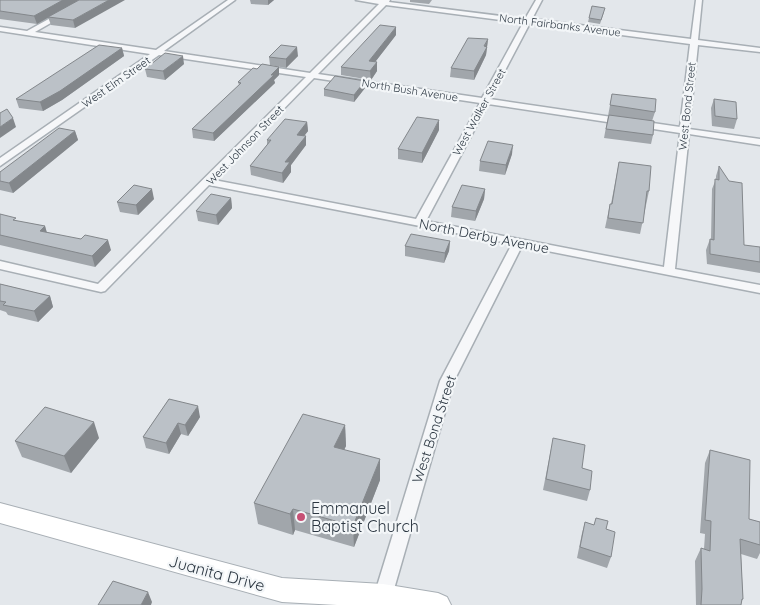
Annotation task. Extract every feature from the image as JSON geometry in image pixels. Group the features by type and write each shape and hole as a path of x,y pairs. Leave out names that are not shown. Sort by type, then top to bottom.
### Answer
{"street":[{"path":"28,33 88,0"},
{"name":"West Elm Street","path":"0,163 232,0"},
{"name":"North Fairbanks Avenue","path":"359,0 760,50"},
{"name":"West Walker Street","path":"418,224 539,0"},
{"name":"West Bond Street","path":"669,271 699,0"},
{"name":"West Johnson Street","path":"0,265 101,288 209,182 386,2"},
{"name":"North Bush Avenue","path":"0,29 760,142"},
{"path":"0,38 13,31"},
{"name":"North Derby Avenue","path":"209,182 760,289"},
{"name":"West Bond Street","path":"383,596 448,381 518,243"},
{"name":"Juanita Drive","path":"0,513 282,590 383,596 438,605"}],"building":[{"path":"0,0 63,0 34,16 0,11"},
{"path":"79,0 109,0 73,20 48,17"},
{"path":"592,6 605,8 601,20 589,18"},
{"path":"380,25 396,27 369,61 377,62 370,71 341,67"},
{"path":"468,38 488,39 484,46 487,47 474,71 451,68"},
{"path":"99,45 122,48 60,91 40,102 16,99"},
{"path":"281,45 297,47 286,59 269,57"},
{"path":"165,53 183,56 163,71 145,69"},
{"path":"262,64 279,67 271,75 274,75 213,133 192,129 241,83 238,82 253,68 257,69"},
{"path":"335,76 365,81 354,95 324,89"},
{"path":"612,94 656,99 655,112 610,105"},
{"path":"714,99 736,102 737,119 715,116"},
{"path":"7,109 13,118 0,127 0,113"},
{"path":"609,115 654,121 653,135 606,129"},
{"path":"417,117 439,120 422,153 398,149"},
{"path":"285,119 307,122 297,135 306,136 285,162 290,162 282,173 250,166 271,140 267,140"},
{"path":"59,128 75,131 9,183 0,181 0,172"},
{"path":"488,141 513,145 506,165 480,161"},
{"path":"619,162 651,166 643,223 608,218"},
{"path":"719,166 729,181 742,183 744,245 760,247 760,262 710,254 710,239 714,240 715,179 719,180"},
{"path":"134,185 152,189 136,205 117,202"},
{"path":"462,185 485,189 476,211 452,207"},
{"path":"211,194 231,198 216,215 196,211"},
{"path":"0,214 16,218 13,220 45,226 40,231 81,239 85,235 108,240 92,256 0,235"},
{"path":"411,234 450,241 445,253 405,246"},
{"path":"0,284 50,296 34,311 3,305 6,302 0,301"},
{"path":"169,399 198,406 185,425 178,423 166,443 143,437"},
{"path":"45,407 94,422 64,456 15,441"},
{"path":"303,414 345,425 334,447 380,459 353,526 293,509 290,514 254,503"},
{"path":"553,438 585,445 582,468 592,471 590,490 546,479"},
{"path":"710,450 750,460 749,519 760,522 760,545 740,539 743,599 741,605 701,605 701,548 710,551 711,521 705,520"},
{"path":"596,518 608,521 606,529 615,532 611,557 580,547 585,522 594,525"},
{"path":"113,581 148,592 141,605 98,605"}],"place":[{"name":"Emmanuel Baptist Church","path":"301,517"}]}
